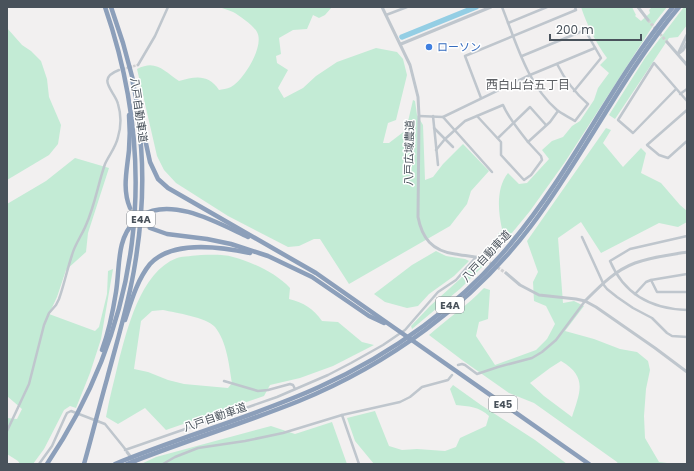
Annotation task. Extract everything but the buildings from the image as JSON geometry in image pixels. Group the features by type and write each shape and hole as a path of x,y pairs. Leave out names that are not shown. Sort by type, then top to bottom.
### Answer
{"highway":[{"name":"八戸自動車道","path":"47,464 79,410 92,383 111,336 129,264 134,228 136,189 132,117 119,52 105,7"},
{"name":"八戸自動車道","path":"84,464 113,356 135,264 142,209 141,147 132,79 123,43 111,7"},
{"name":"八戸自動車道","path":"115,464 160,446 282,403 340,377 406,338 448,306 495,262 530,220 572,159 634,60 672,7"},
{"name":"八戸自動車道","path":"127,464 283,407 341,382 384,358 414,338 448,312 495,269 531,226 557,190 647,49 679,7"},
{"path":"132,79 150,162 158,179 174,192 286,255"},
{"path":"126,82 130,132 125,185 126,197 130,208"},
{"path":"92,383 112,314 120,251 126,232 136,220 148,212 157,209 170,208 185,211 249,237 286,255"},
{"path":"150,228 167,234 207,239 231,244 278,261"},
{"path":"113,356 140,281 150,264 161,256 173,250 221,248 255,254 278,261"},
{"name":"E45","path":"286,255 321,277 589,464"},
{"name":"E45","path":"278,261 312,277 369,316 397,330"}],"street":[{"path":"138,65 158,29 168,7"},
{"name":"八戸広域農道","path":"382,7 410,64 418,97 418,217 420,230 429,243 443,251 486,260"},
{"path":"386,15 407,7"},
{"path":"401,44 491,7"},
{"path":"502,7 530,75 540,91 558,111 576,121 588,104 564,79 556,64"},
{"path":"508,23 547,7"},
{"path":"481,98 465,56 576,10 575,7"},
{"path":"638,7 648,20"},
{"path":"522,56 585,30 601,58 574,91"},
{"path":"678,54 687,35"},
{"path":"667,42 687,65"},
{"path":"678,54 683,50 687,43"},
{"path":"419,116 443,117 530,75 595,48"},
{"path":"676,89 633,133 618,120 654,63 687,101"},
{"path":"7,431 29,384 44,325 49,313 60,299 72,254 86,225 98,192 105,163 117,141 120,111 117,99 109,89 107,83 111,74 119,70"},
{"path":"680,94 687,89"},
{"path":"436,150 454,130 465,121 503,105 509,118 542,158 531,175 524,180 501,155 502,145 498,138 478,116"},
{"path":"498,138 530,107 546,125"},
{"path":"687,110 647,145 659,155 668,158 687,141"},
{"path":"528,142 558,111"},
{"path":"433,116 438,165"},
{"path":"443,117 492,172"},
{"path":"434,128 453,147"},
{"path":"687,236 630,249 610,261 615,273 635,294 646,301 661,307 687,310"},
{"path":"582,237 606,289 633,308 652,318 672,336 687,337"},
{"path":"458,365 465,365 477,374 532,358 556,340 585,301 615,273 641,261 687,252"},
{"path":"126,451 295,389 328,375 397,336 408,327 438,292 462,274 476,257"},
{"path":"506,273 520,284 539,295 585,301 610,316 687,372"},
{"path":"635,294 646,282 651,280 687,274"},
{"path":"651,280 657,292 687,292"},
{"path":"163,464 175,457 198,448 245,441 283,433 342,415 400,402 410,397 422,387 448,380 452,375"},
{"path":"224,381 258,391 290,384 293,385 295,389"},
{"path":"39,464 52,446 64,417 71,411 105,424 136,464"},
{"path":"342,415 359,464"}],"green space":[{"path":"219,7 332,7 325,15 319,18 313,15 307,29 293,30 279,38 281,54 276,56 277,63 288,70 278,88 284,98 303,88 316,76 337,62 376,48 397,52 403,59 407,75 396,120 388,123 383,143 389,143 406,130 413,100 415,101 417,115 423,125 425,180 433,177 443,164 463,144 489,171 471,191 467,204 450,226 349,284 320,239 314,239 299,246 288,247 228,216 176,183 164,170 157,156 137,69 149,65 155,66 164,70 179,81 196,77 206,79 211,81 219,90 229,88 236,83 247,71 252,62 258,46 259,38 257,32 246,21 233,12"},
{"path":"581,7 632,7 636,15 635,16 641,21 650,13 649,10 652,7 667,7 656,21 565,162 530,211 492,257 461,288 412,329 411,326 430,306 460,279 486,251 502,229 499,200 501,186 508,173 519,184 527,183 549,159 542,150 552,141 563,137 572,126 580,121 594,100 598,88 609,73 600,65 607,58 592,34"},
{"path":"684,7 687,7 687,25 678,37 669,38 615,119 609,115 645,58"},
{"path":"7,28 22,45 31,51 41,61 47,79 49,97 61,125 58,144 49,155 7,180"},
{"path":"606,128 611,130 603,143 623,167 641,148 646,153 641,173 661,183 687,211 687,222 678,227 659,223 601,253 581,222 558,238 563,303 574,301 584,306 565,331 594,339 620,349 637,352 648,361 650,370 646,389 644,416 645,438 659,462 675,464 618,464 534,403 509,393 429,335 471,301 484,288 490,290 488,319 479,322 476,336 495,365 536,350 547,339 555,324 546,306 534,301 533,282 538,272 527,241","holes":["561,361 570,367 575,373 580,386 572,417 544,396 530,383"]},
{"path":"75,158 109,168 88,233 86,252 66,270 57,297 49,314 95,331 99,327 107,294 108,271 113,269 101,339 90,373 76,408 70,406 64,410 44,449 33,464 20,464 7,454 7,418 17,419 22,409 7,396 7,204 46,181"},
{"path":"436,251 446,256 469,261 454,276 429,294 418,306 407,308 385,302 374,294 412,265"},
{"path":"198,255 229,256 263,269 278,278 290,288 289,299 308,307 322,321 338,322 362,342 374,345 333,366 300,378 270,385 264,396 166,430 145,408 118,424 106,417 126,335 144,289 153,276 164,265 177,258","holes":["163,310 198,318 215,327 225,347 228,361 232,383 228,388 184,384 134,369 141,321 152,311"]},
{"path":"453,385 535,440 567,464 374,464 355,441 347,418 375,411 389,446 402,450 417,449 445,451 456,447 460,438 486,426 489,416 478,409 456,405 450,389"},
{"path":"332,422 347,464 141,464 156,457 271,426 295,434"}],"waterway":[{"path":"402,37 476,7"}],"tunnel":[{"path":"648,20 667,42"},
{"path":"123,69 138,65"},
{"path":"130,208 139,220 150,228"},
{"path":"486,260 506,273"}],"place":[{"name":"ローソン","path":"429,47"}],"district":[{"name":"西白山台五丁目","path":"528,85"}]}
